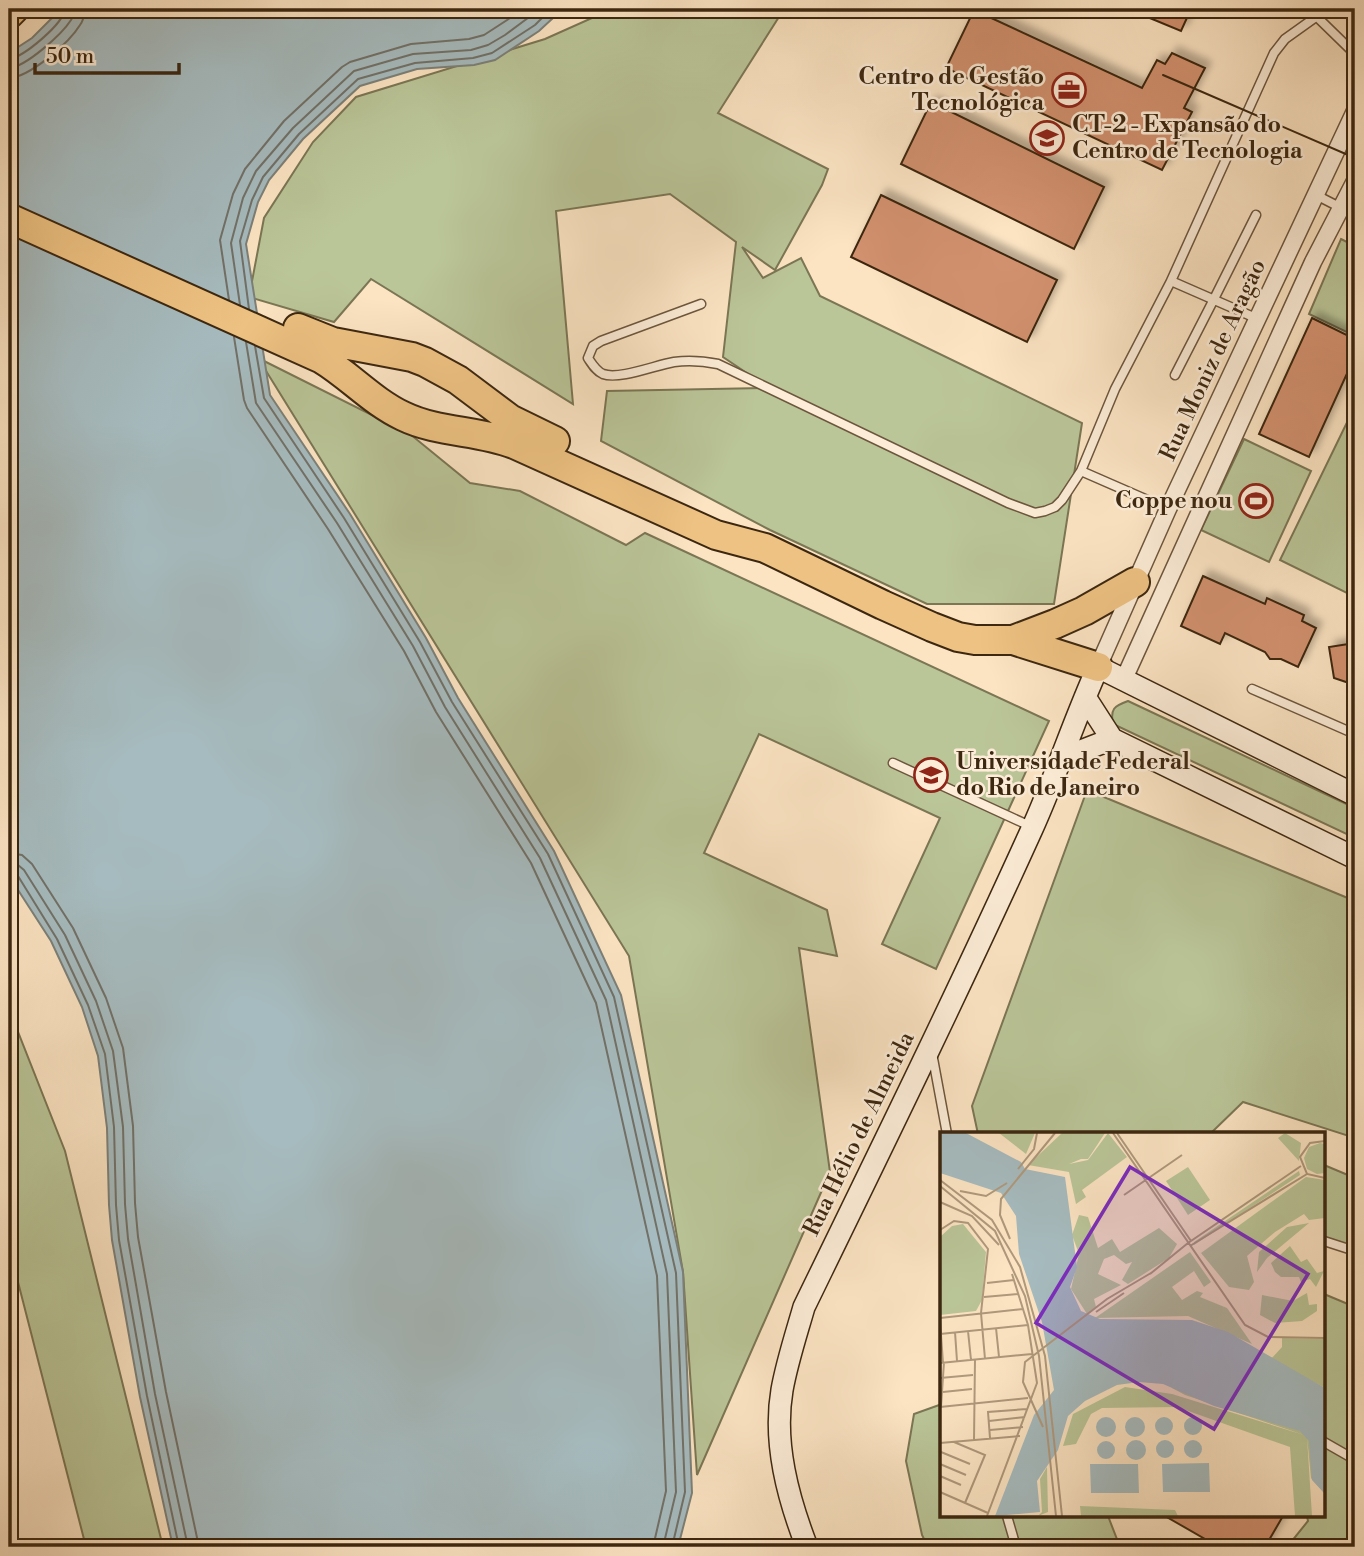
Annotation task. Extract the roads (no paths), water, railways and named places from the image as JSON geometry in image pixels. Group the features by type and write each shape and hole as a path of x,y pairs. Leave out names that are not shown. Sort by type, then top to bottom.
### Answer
{"highway":[{"path":"9,14 14,9"},
{"path":"9,198 315,335 346,346 397,354 425,362 458,380 522,426 716,535 765,548 883,606 958,637 1013,640 1098,667"},
{"path":"9,218 322,359 401,415 422,424 499,438 609,476"},
{"path":"1013,640 1084,611 1135,582"}],"street":[{"name":"Rua Moniz de Aragão","path":"1098,667 1168,509 1355,111"},
{"path":"1124,679 1313,262 1348,211 1355,181"},
{"path":"1098,667 1355,795"},
{"name":"Rua Hélio de Almeida","path":"807,1547 783,1471 779,1433 782,1392 804,1307 931,1047 1033,827 1098,667"},
{"path":"1085,697 1112,739 1355,858"},
{"path":"1063,758 1112,739"}],"lane":[{"path":"701,304 601,341 593,346 588,358 603,374 615,375 689,360 719,365 1008,503 1035,513 1058,505 1081,471 1115,389 1171,281 1274,52 1285,39 1327,9"},
{"path":"1317,16 1355,54"},
{"path":"1316,195 1348,211"},
{"path":"1175,374 1256,215"},
{"path":"1171,281 1258,319"},
{"path":"1081,471 1168,509"},
{"path":"1252,689 1355,734"},
{"path":"892,763 1033,827"},
{"path":"931,1047 947,1132"},
{"path":"1326,1242 1355,1251"},
{"path":"1326,1443 1352,1458"},
{"path":"1008,1518 1016,1547"}],"water":[{"path":"61,9 560,9 539,31 495,60 474,65 417,69 360,86 303,139 269,180 258,202 246,244 270,395 350,514 426,638 458,698 554,851 621,995 683,1272 692,1493 678,1547 173,1547 140,1397 112,1240 107,1128 98,1056 82,1007 51,941 9,876 9,53 32,38"}],"tram line":[{"path":"1163,75 1355,158"}],"place":[{"name":"Centro de Gestão Tecnológica","path":"1069,90"},
{"name":"CT-2 - Expansão do Centro de Tecnologia","path":"1047,138"},
{"name":"Coppe nou","path":"1256,501"},
{"name":"Universidade Federal do Rio de Janeiro","path":"931,775"}]}
